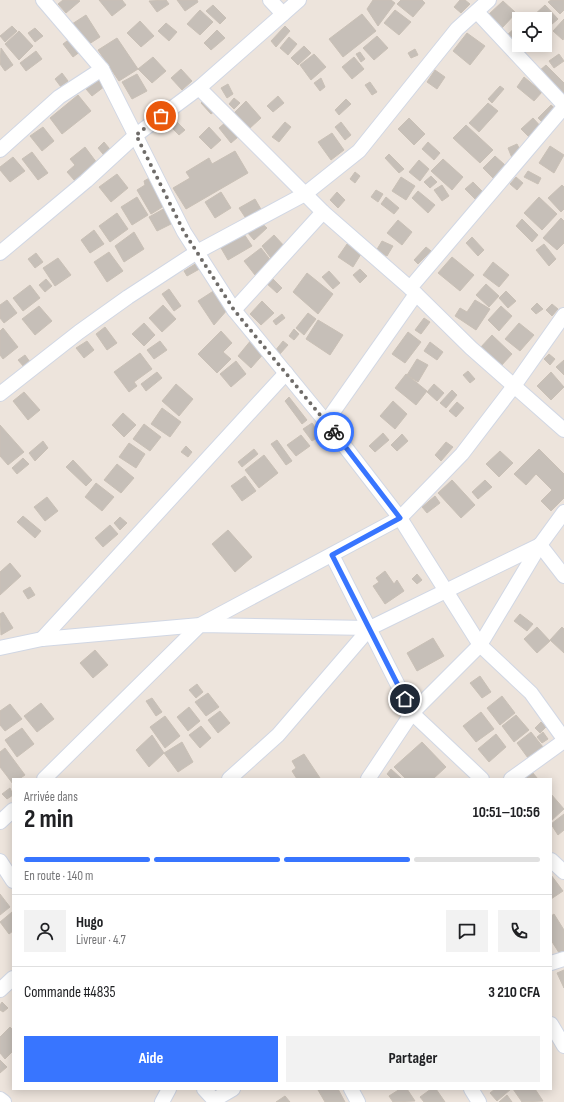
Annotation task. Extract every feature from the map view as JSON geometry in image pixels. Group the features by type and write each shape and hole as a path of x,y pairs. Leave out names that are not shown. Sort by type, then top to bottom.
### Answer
{"street":[{"path":"43,0 102,69 184,232 234,310 326,422 400,518 480,645 531,693 564,740 512,778"},
{"path":"270,0 283,14"},
{"path":"0,253 86,181 136,135 199,88 299,0"},
{"path":"0,394 79,332 128,297 196,252 306,194 359,151 457,29 489,0"},
{"path":"326,422 413,291 564,106 477,12"},
{"path":"0,150 59,98 102,69"},
{"path":"199,88 324,212 413,291 471,348 564,430"},
{"path":"234,310 324,212"},
{"path":"45,778 200,625 400,518 462,454 514,386 564,315"},
{"path":"42,639 286,373"},
{"path":"369,778 412,713 480,645 540,545 564,512"},
{"path":"540,545 564,576"},
{"path":"231,778 278,735 370,628 540,545"},
{"path":"332,555 412,713 481,778"},
{"path":"0,648 42,639 200,625 370,628"},
{"path":"0,822 12,811"},
{"path":"0,860 12,879"},
{"path":"552,861 564,872"},
{"path":"552,963 564,959"},
{"path":"0,990 12,979"},
{"path":"552,1026 564,1046"},
{"path":"162,1102 168,1090"},
{"path":"205,1090 215,1101 232,1090"},
{"path":"351,1090 358,1102"},
{"path":"472,1090 478,1102"},
{"path":"0,1099 4,1102"}],"building":[{"path":"63,0 80,1 66,13 58,4"},
{"path":"99,0 122,0 126,5 112,16"},
{"path":"166,0 169,4 157,12 149,1"},
{"path":"177,0 197,0 198,2 185,11"},
{"path":"373,0 391,0 395,3 378,26 367,9"},
{"path":"401,0 422,0 425,3 413,17 397,4"},
{"path":"460,0 465,0 470,4 461,13 454,7"},
{"path":"551,0 564,0 564,10 560,14 548,2"},
{"path":"503,1 515,12 512,12 512,17 502,28 488,15"},
{"path":"213,5 226,18 220,24 206,11"},
{"path":"545,5 552,12 537,12"},
{"path":"200,10 213,22 200,35 187,24"},
{"path":"395,10 411,22 399,35 384,23"},
{"path":"552,13 558,19 552,24"},
{"path":"362,14 376,31 343,57 329,39"},
{"path":"86,15 100,37 86,46 72,24"},
{"path":"564,19 564,38 563,40 553,31"},
{"path":"140,21 154,36 141,47 127,33"},
{"path":"166,23 177,32 169,41 158,31"},
{"path":"12,26 17,31 5,42 0,36"},
{"path":"285,26 290,31 276,47 271,41"},
{"path":"35,28 43,36 35,42 28,33"},
{"path":"217,30 225,38 211,50 204,43"},
{"path":"512,30 512,44 505,37"},
{"path":"19,31 33,46 19,60 5,44"},
{"path":"467,33 485,46 470,65 453,51"},
{"path":"377,36 388,48 374,60 363,48"},
{"path":"289,37 297,44 288,55 280,48"},
{"path":"71,38 81,51 73,57 63,44"},
{"path":"117,38 138,69 119,81 98,50"},
{"path":"304,46 311,53 298,65 291,58"},
{"path":"1,48 13,65 5,71 0,64"},
{"path":"415,49 418,55 411,58 408,53"},
{"path":"36,51 42,59 26,71 20,63"},
{"path":"360,52 365,59 361,62 356,54"},
{"path":"314,54 326,67 311,80 300,65"},
{"path":"559,54 564,61 554,68 549,61"},
{"path":"153,57 166,71 152,83 138,69"},
{"path":"354,57 364,69 352,79 342,67"},
{"path":"546,65 564,83 564,97 539,71"},
{"path":"181,69 192,81 182,90 171,78"},
{"path":"435,70 445,77 437,89 427,82"},
{"path":"62,73 68,81 61,87 55,79"},
{"path":"137,74 147,91 132,99 122,82"},
{"path":"103,75 109,83 92,96 86,89"},
{"path":"524,77 542,92 534,101 517,87"},
{"path":"321,78 325,87 320,91 314,83"},
{"path":"370,82 377,92 372,95 365,85"},
{"path":"228,84 233,94 227,98 221,88"},
{"path":"500,86 504,89 492,103 488,99"},
{"path":"78,95 91,111 62,134 50,118"},
{"path":"278,96 284,103 273,112 267,106"},
{"path":"234,98 240,103 234,109 229,104"},
{"path":"346,99 351,104 339,115 335,110"},
{"path":"157,100 166,108 160,115 151,107"},
{"path":"204,100 215,111 211,114 201,103"},
{"path":"246,101 261,118 249,129 234,113"},
{"path":"488,103 498,111 479,132 469,123"},
{"path":"551,105 558,111 544,124 538,118"},
{"path":"409,118 425,134 414,145 398,129"},
{"path":"533,118 543,129 532,140 521,129"},
{"path":"176,121 185,130 179,135 170,126"},
{"path":"226,122 238,137 231,143 219,128"},
{"path":"285,122 291,127 279,142 272,137"},
{"path":"341,122 351,135 345,140 335,127"},
{"path":"466,125 493,150 480,163 453,138"},
{"path":"43,127 54,141 42,151 30,136"},
{"path":"209,127 221,140 211,149 199,137"},
{"path":"332,133 344,150 331,160 318,142"},
{"path":"104,142 114,154 107,159 98,148"},
{"path":"428,142 440,153 434,160 422,149"},
{"path":"517,144 521,152 512,158 508,148"},
{"path":"550,146 564,155 554,173 539,163"},
{"path":"85,147 97,163 75,181 67,172 75,165 70,159"},
{"path":"235,151 248,173 186,209 173,188 190,178 186,172 209,158 212,164"},
{"path":"32,152 48,173 38,180 22,159"},
{"path":"389,154 404,169 399,173 385,158"},
{"path":"495,156 505,165 493,178 483,168"},
{"path":"13,157 25,171 10,182 0,170 0,167"},
{"path":"443,159 463,177 452,190 431,171"},
{"path":"419,160 429,169 420,181 409,172"},
{"path":"528,171 541,178 538,184 524,177"},
{"path":"355,172 360,176 355,183 350,179"},
{"path":"117,174 128,188 111,202 99,187"},
{"path":"153,176 169,203 151,214 137,190 145,185 144,181"},
{"path":"431,176 437,182 430,188 424,182"},
{"path":"401,177 415,186 406,200 392,191"},
{"path":"516,177 523,183 517,190 510,184"},
{"path":"473,182 485,194 477,201 465,189"},
{"path":"442,185 449,196 442,201 434,190"},
{"path":"562,185 564,187 564,209 561,212 548,198"},
{"path":"376,190 383,194 378,202 371,197"},
{"path":"418,191 435,205 428,213 412,198"},
{"path":"221,192 231,208 215,218 205,202"},
{"path":"337,192 345,200 338,208 330,200"},
{"path":"137,197 148,215 132,225 121,207"},
{"path":"386,197 399,208 394,214 381,204"},
{"path":"539,197 557,214 542,230 524,213"},
{"path":"255,199 262,211 247,220 239,208"},
{"path":"167,207 175,222 157,231 149,217"},
{"path":"117,213 128,229 110,242 99,226"},
{"path":"561,218 564,221 564,243 557,250 543,238"},
{"path":"522,219 538,235 532,242 516,226"},
{"path":"398,220 412,232 402,245 387,233"},
{"path":"259,221 267,228 254,240 247,232"},
{"path":"94,230 104,244 90,253 81,240"},
{"path":"134,232 144,249 124,262 115,246"},
{"path":"244,234 252,246 228,260 221,248"},
{"path":"274,235 286,248 273,261 262,246"},
{"path":"472,237 484,250 478,256 466,243"},
{"path":"382,241 393,246 387,256 376,251"},
{"path":"347,244 361,254 353,267 338,257"},
{"path":"544,244 556,259 549,266 536,250"},
{"path":"426,247 431,251 418,264 414,260"},
{"path":"261,248 272,262 255,275 244,261"},
{"path":"109,252 123,271 107,282 94,262"},
{"path":"36,253 43,262 35,268 28,259"},
{"path":"452,257 474,275 460,291 438,273"},
{"path":"58,258 71,275 55,286 43,268"},
{"path":"200,261 203,267 187,276 184,271"},
{"path":"493,262 509,275 499,287 483,275"},
{"path":"360,269 367,276 360,283 353,275"},
{"path":"329,271 340,283 333,289 322,277"},
{"path":"307,273 333,294 318,314 293,292"},
{"path":"270,276 282,288 277,293 265,282"},
{"path":"46,279 52,286 45,292 39,285"},
{"path":"486,284 499,296 489,307 476,295"},
{"path":"30,285 40,298 23,311 13,298"},
{"path":"169,289 181,306 174,311 162,294"},
{"path":"215,290 228,309 214,325 198,301"},
{"path":"506,291 516,301 508,308 499,298"},
{"path":"7,300 17,313 4,323 0,318 0,305"},
{"path":"475,300 490,309 476,330 455,316 460,308 467,312"},
{"path":"262,301 274,313 261,325 250,314"},
{"path":"537,303 543,309 536,314 531,309"},
{"path":"552,304 558,309 552,316 546,310"},
{"path":"163,305 176,319 162,332 149,318"},
{"path":"39,306 52,321 35,335 22,319"},
{"path":"501,306 512,316 499,331 488,320"},
{"path":"308,313 316,319 304,335 296,328"},
{"path":"282,314 285,318 276,325 273,321"},
{"path":"424,318 430,322 421,334 415,330"},
{"path":"318,320 343,335 330,355 306,339"},
{"path":"144,323 155,335 144,346 132,334"},
{"path":"519,323 534,335 520,351 505,339"},
{"path":"105,327 117,343 107,350 96,334"},
{"path":"3,328 18,347 3,359 0,355 0,331"},
{"path":"294,329 299,334 294,340 289,336"},
{"path":"221,331 232,343 223,352 231,359 217,373 198,354"},
{"path":"408,332 421,342 405,363 392,354"},
{"path":"492,335 512,354 500,367 480,348"},
{"path":"252,339 266,351 251,368 238,356"},
{"path":"87,341 94,350 84,358 76,348"},
{"path":"160,341 167,350 154,359 147,350"},
{"path":"283,341 288,345 279,355 275,351"},
{"path":"430,342 443,352 437,360 424,351"},
{"path":"140,353 152,369 134,382 137,386 129,392 114,372"},
{"path":"549,354 555,359 550,365 544,359"},
{"path":"25,355 30,362 24,367 18,360"},
{"path":"417,359 428,365 418,382 407,375"},
{"path":"564,360 564,375 556,367"},
{"path":"236,361 246,374 231,387 220,374"},
{"path":"468,371 475,379 470,383 463,375"},
{"path":"157,372 162,378 146,391 141,384"},
{"path":"551,372 564,387 551,400 537,386"},
{"path":"406,374 427,391 416,405 395,388"},
{"path":"176,384 193,399 179,416 162,401"},
{"path":"434,384 444,393 437,401 427,392"},
{"path":"452,390 457,395 446,408 440,403"},
{"path":"24,392 40,410 28,420 13,401"},
{"path":"289,397 307,420 302,424 285,401"},
{"path":"393,401 407,414 395,429 380,416"},
{"path":"457,402 464,408 456,417 449,411"},
{"path":"162,408 181,422 170,437 151,424"},
{"path":"123,413 136,425 124,437 112,425"},
{"path":"312,423 321,435 312,441 303,429"},
{"path":"144,424 161,437 150,451 133,439"},
{"path":"0,425 24,452 8,465 0,456"},
{"path":"383,433 389,440 375,452 369,446"},
{"path":"402,434 408,441 397,451 391,445"},
{"path":"301,435 310,446 296,456 287,445"},
{"path":"277,440 292,461 286,465 271,444"},
{"path":"43,441 48,448 35,461 29,453"},
{"path":"446,442 453,447 441,461 435,455"},
{"path":"129,443 145,454 136,468 119,457"},
{"path":"186,446 192,452 188,457 181,452"},
{"path":"254,449 258,454 242,467 238,462"},
{"path":"539,449 564,474 564,498 551,511 541,501 552,490 536,474 526,485 514,474"},
{"path":"500,451 513,463 499,477 486,464"},
{"path":"264,455 278,473 259,488 245,470"},
{"path":"23,458 29,464 17,474 12,468"},
{"path":"73,460 92,480 86,486 66,467"},
{"path":"117,464 134,478 121,493 104,480"},
{"path":"245,476 256,491 242,501 231,486"},
{"path":"452,480 475,505 461,518 438,493"},
{"path":"485,480 492,487 478,499 472,492"},
{"path":"96,483 114,497 102,511 85,497"},
{"path":"435,496 440,503 427,513 422,507"},
{"path":"47,497 58,511 45,521 34,507"},
{"path":"23,516 41,531 35,538 17,522"},
{"path":"120,517 127,523 120,530 114,523"},
{"path":"110,525 118,534 103,547 95,538"},
{"path":"228,530 252,557 235,572 212,544"},
{"path":"10,563 21,576 0,595 0,572"},
{"path":"385,571 394,584 397,580 404,591 385,604 373,586 379,582 376,578"},
{"path":"417,574 422,580 417,584 412,579"},
{"path":"30,587 35,595 28,599 23,591"},
{"path":"3,612 13,628 1,635 0,614"},
{"path":"520,614 533,624 527,631 514,621"},
{"path":"537,627 550,641 537,653 524,639"},
{"path":"562,627 564,629 564,653 550,640"},
{"path":"433,638 444,656 417,671 407,653"},
{"path":"95,650 108,665 93,678 80,663"},
{"path":"480,676 491,692 482,698 470,683"},
{"path":"197,684 203,692 196,698 189,690"},
{"path":"208,693 219,707 206,716 195,702"},
{"path":"502,696 515,713 500,725 487,708"},
{"path":"152,698 162,712 156,716 146,701"},
{"path":"41,703 54,719 37,732 24,716"},
{"path":"10,704 22,719 5,731 0,725 0,711"},
{"path":"189,707 200,721 188,731 177,717"},
{"path":"220,711 230,723 218,733 208,720"},
{"path":"481,712 494,729 476,742 463,726"},
{"path":"516,715 529,730 514,742 502,726"},
{"path":"165,716 180,736 165,748 150,727"},
{"path":"541,722 546,727 540,733 535,728"},
{"path":"201,726 211,738 200,748 189,735"},
{"path":"22,728 34,744 17,757 5,740"},
{"path":"531,732 543,747 528,758 517,743"},
{"path":"543,732 548,739 542,743 537,737"},
{"path":"496,734 506,747 489,762 478,749"},
{"path":"152,735 164,753 149,767 136,750"},
{"path":"182,742 193,762 178,772 164,753"},
{"path":"422,742 446,767 434,778 405,778 394,767"},
{"path":"5,748 25,775 20,778 12,778 12,783 0,767 0,752"},
{"path":"304,754 320,778 296,778 292,771 296,768 292,761"},
{"path":"391,769 401,778 391,778 387,774"},
{"path":"532,772 537,778 526,778"},
{"path":"10,788 12,796 7,799 2,794"},
{"path":"552,795 564,809 552,820"},
{"path":"564,814 564,830 558,835 552,823"},
{"path":"552,876 563,891 552,898"},
{"path":"0,894 10,907 0,915"},
{"path":"12,912 12,932 9,934 0,922"},
{"path":"554,914 564,930 564,954 561,956 552,942 552,915"},
{"path":"564,970 564,988 557,973"},
{"path":"2,1002 8,1008 3,1012 0,1010 0,1005"},
{"path":"10,1027 12,1029 12,1052 5,1059 0,1053 0,1037"},
{"path":"0,1060 7,1067 0,1073"},
{"path":"318,1090 339,1090 345,1102 325,1102"},
{"path":"398,1090 408,1090 415,1101 393,1102 389,1096"},
{"path":"430,1090 437,1090 445,1102 424,1102 420,1097"},
{"path":"494,1090 510,1090 497,1101 490,1093"},
{"path":"514,1090 536,1090 543,1101 522,1102"},
{"path":"507,1095 512,1102 499,1102"},
{"path":"285,1096 290,1102 276,1102"}],"way so far":[{"path":"161,116 136,135 184,232 234,310 334,432"}],"route":[{"path":"334,432 400,518 332,555 405,699"}]}
